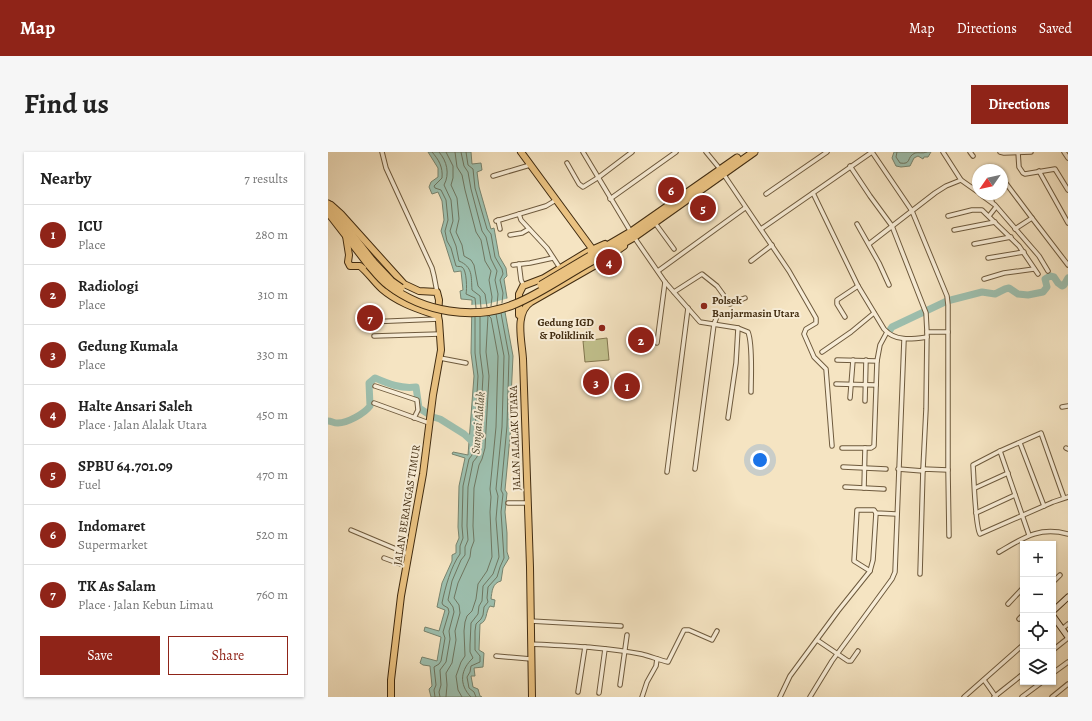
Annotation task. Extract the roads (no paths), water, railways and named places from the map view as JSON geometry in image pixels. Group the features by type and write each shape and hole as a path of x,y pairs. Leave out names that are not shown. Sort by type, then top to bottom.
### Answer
{"highway":[{"path":"738,160 746,152"},
{"path":"631,235 738,160 754,152"},
{"path":"328,212 346,236 388,285 413,300 430,306 449,311 475,313 493,311 516,304 591,255 655,222 721,172"},
{"path":"328,204 371,264"}],"main road":[{"path":"521,152 556,200 591,255"},
{"path":"328,204 332,205 341,214 404,284 419,291 437,292"},
{"path":"524,286 631,235"},
{"path":"521,308 601,262 631,235"},
{"path":"346,236 349,255 348,262 350,266 360,266 376,283 396,299 438,317"},
{"name":"JALAN ALALAK UTARA","path":"524,286 519,294 521,308 520,327 523,358 530,567 532,697"},
{"name":"JALAN BERANGAS TIMUR","path":"391,697 391,680 406,566 423,474 431,409 440,358 438,317 439,300 437,292"}],"street":[{"path":"382,152 389,176 432,268 437,292"},
{"path":"583,152 631,235 665,282 700,322 738,328 749,334 751,392"},
{"path":"567,163 582,187 599,178 632,152"},
{"path":"610,199 676,152"},
{"path":"766,194 827,152"},
{"path":"760,229 872,152 912,211 947,296 948,303 949,536"},
{"path":"943,152 961,180 972,187"},
{"path":"970,152 973,156"},
{"path":"1000,152 1031,152"},
{"path":"1018,152 1019,167 1021,172 1025,174 1056,169 1068,190"},
{"path":"1064,152 1068,158"},
{"path":"707,153 772,245 816,318 816,324 806,329 804,334 814,357 826,369 832,446"},
{"path":"493,176 530,165"},
{"path":"850,166 892,226 925,312 927,332 926,410 920,574"},
{"path":"1039,171 1068,224"},
{"path":"869,244 934,193 961,180"},
{"path":"1008,186 1068,265"},
{"path":"813,193 858,286 887,332 904,340 927,337"},
{"path":"500,229 497,221 546,206 556,200"},
{"path":"989,200 996,206"},
{"path":"992,200 1039,256 1048,271"},
{"path":"989,216 996,206"},
{"path":"658,271 745,208"},
{"path":"948,216 977,209 982,210 1024,252 1038,274"},
{"path":"519,214 521,220 547,248 560,269"},
{"path":"1015,229 1032,218"},
{"path":"655,222 674,249"},
{"path":"954,230 995,222"},
{"path":"857,224 869,244 888,285"},
{"path":"510,235 522,233 529,229"},
{"path":"974,244 1011,238"},
{"path":"751,261 772,245"},
{"path":"988,258 1024,252"},
{"path":"513,265 553,258"},
{"path":"519,264 521,280 524,286"},
{"path":"984,279 1004,273 1034,269"},
{"path":"674,292 702,274 717,286 730,304 745,298"},
{"path":"657,343 665,282"},
{"path":"845,316 836,300 858,286"},
{"path":"667,472 688,308"},
{"path":"822,352 851,332 874,313"},
{"path":"694,469 714,324 718,314"},
{"path":"368,322 438,317"},
{"path":"728,418 736,363 738,328"},
{"path":"842,448 871,448 874,445 877,361 880,345 887,332"},
{"path":"927,332 948,332"},
{"path":"374,336 440,334"},
{"path":"810,697 837,654 892,579 895,572 896,514 904,340"},
{"path":"440,358 466,363"},
{"path":"837,360 877,361"},
{"path":"850,398 853,360"},
{"path":"865,401 866,360"},
{"path":"836,384 876,385"},
{"path":"375,386 417,400 418,410 414,418"},
{"path":"374,403 414,418 430,420"},
{"path":"1062,407 1068,406"},
{"path":"1041,434 1066,497 982,534 978,533 974,464 1000,451 1041,434"},
{"path":"1020,443 1044,506"},
{"path":"864,488 865,448"},
{"path":"1000,451 1028,535"},
{"path":"843,467 886,469"},
{"path":"898,469 948,470"},
{"path":"975,488 1008,473"},
{"path":"845,487 884,489"},
{"path":"976,512 1015,495"},
{"path":"508,503 527,503"},
{"path":"870,572 854,561 857,510 874,510 876,513 896,514"},
{"path":"780,697 790,676 870,572 873,560 876,513"},
{"path":"351,530 408,554"},
{"path":"999,552 1028,535 1041,531 1057,530 1068,534"},
{"path":"384,558 406,566"},
{"path":"1056,579 1060,575"},
{"path":"1008,604 1020,591"},
{"path":"1056,608 1068,597"},
{"path":"1054,649 1068,638 1056,620"},
{"path":"530,621 621,626"},
{"path":"1062,629 1068,624"},
{"path":"531,644 626,651 644,654 667,662 670,660 683,631 686,629 712,640 717,631"},
{"path":"620,685 626,651 627,635"},
{"path":"817,640 850,661 858,651"},
{"path":"578,692 585,647"},
{"path":"964,697 1020,648"},
{"path":"599,693 605,649"},
{"path":"496,656 531,659"},
{"path":"642,697 647,682 656,666 657,659"},
{"path":"1056,671 1068,662"},
{"path":"984,680 995,697 1020,676"},
{"path":"1052,697 1068,684"},
{"path":"1022,697 1038,685"}],"water":[{"name":"Sungai Alalak","path":"428,152 471,152 472,164 481,163 482,170 477,172 479,187 491,229 494,228 499,256 506,268 507,276 504,279 507,298 505,312 513,356 511,426 505,490 507,493 505,512 507,552 509,558 503,568 501,581 498,582 493,588 491,599 495,600 494,607 490,606 483,623 480,624 479,650 484,653 483,667 474,668 475,676 471,676 473,687 478,689 480,696 482,697 431,697 429,689 432,686 430,666 420,663 422,657 437,661 441,637 424,631 425,627 439,631 445,610 437,607 442,583 452,561 452,555 456,553 456,545 459,538 459,486 465,458 452,454 453,452 468,455 474,376 471,353 472,300 461,299 460,291 463,290 461,271 454,272 441,231 444,220 442,201 438,192 432,194 429,187 431,182 438,177 438,168"},
{"path":"894,152 931,152 928,157 924,157 923,159 918,156 914,158 910,166 901,167 896,166 892,158"}],"waterway":[{"path":"890,330 892,327 947,301 982,292 995,294 1009,288 1018,294 1028,295 1043,292 1047,287 1045,279 1050,276 1054,277 1062,286 1068,278"},
{"name":"Sungai Alalak","path":"328,421 342,423 360,415 367,409 370,406 369,383 375,378 400,387 416,387 419,408 464,434 477,446"}],"place":[{"name":"Indomaret","path":"671,190"},
{"name":"SPBU 64.701.09","path":"703,208"},
{"name":"Halte Ansari Saleh","path":"609,262"},
{"name":"Polsek Banjarmasin Utara","path":"704,306"},
{"name":"TK As Salam","path":"370,318"},
{"name":"Gedung IGD & Poliklinik","path":"602,328"},
{"name":"Radiologi","path":"641,340"},
{"name":"Gedung Kumala","path":"596,382"},
{"name":"ICU","path":"627,386"}]}
